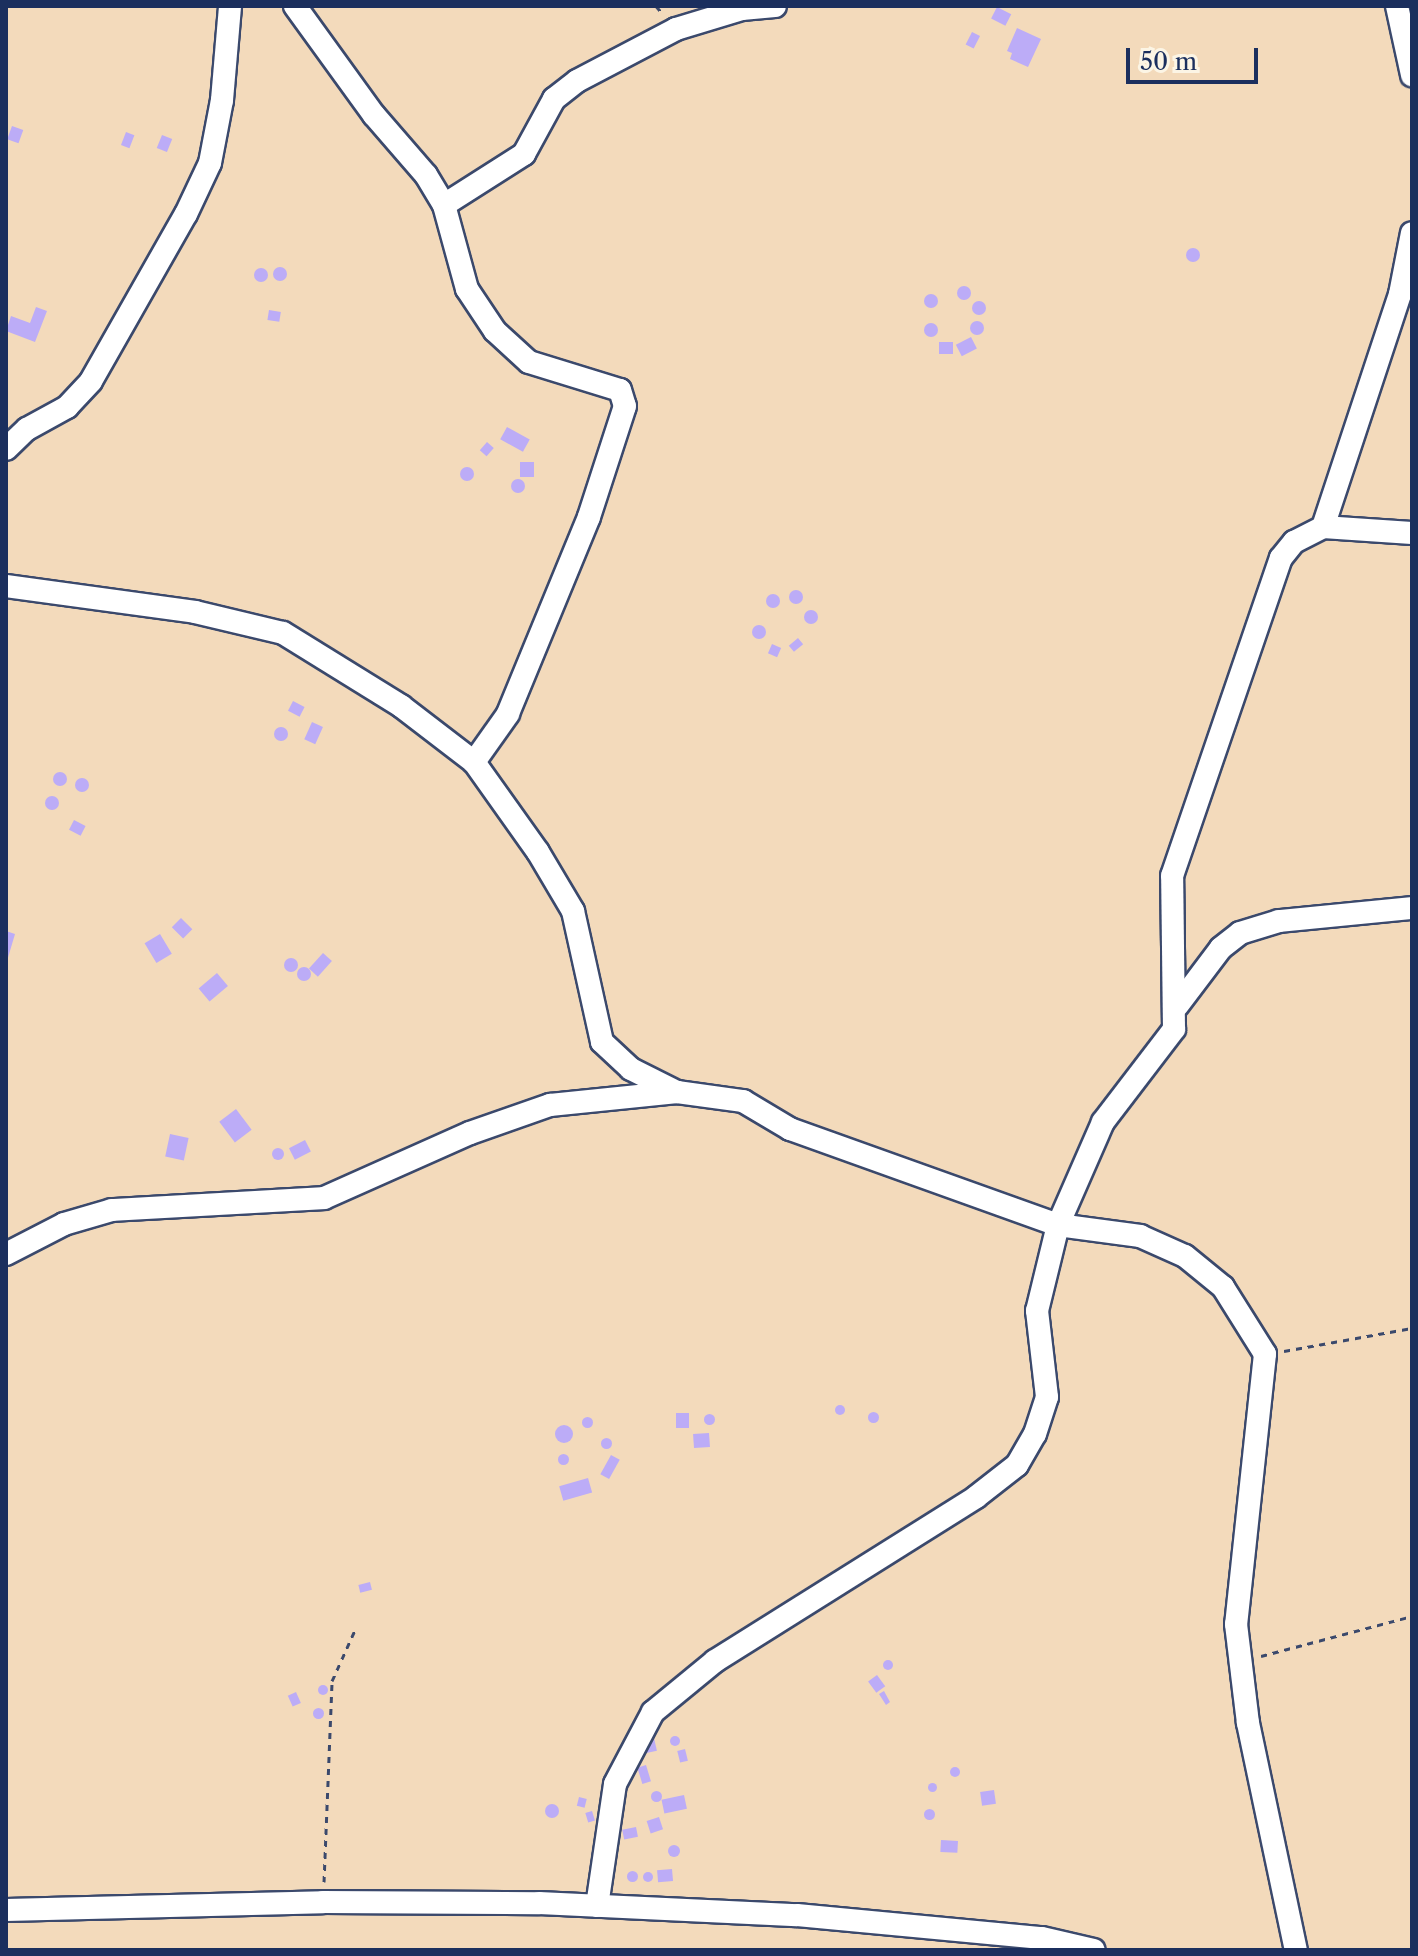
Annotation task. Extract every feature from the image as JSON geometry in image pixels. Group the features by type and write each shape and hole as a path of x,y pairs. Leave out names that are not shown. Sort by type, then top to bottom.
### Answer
{"street":[{"path":"6,449 27,429 67,407 91,381 186,214 210,163 222,100 230,6"},
{"path":"295,6 374,115 426,175 444,205 467,289 495,331 529,362 620,390 625,406 589,517 508,714 474,762"},
{"path":"444,205 524,154 554,99 577,81 676,29 742,9 775,6"},
{"path":"1397,6 1412,75"},
{"path":"1323,527 1400,294 1412,233"},
{"path":"597,1906 615,1784 653,1712 715,1661 976,1497 1017,1465 1035,1434 1047,1397 1037,1311 1058,1225 1103,1122 1168,1039 1178,1005 1172,876 1281,558 1294,542 1323,527 1412,533"},
{"path":"6,586 180,610 283,633 401,706 474,762 573,911 602,1042 631,1069 677,1092"},
{"path":"1178,1005 1221,948 1240,933 1279,921 1412,908"},
{"path":"6,1254 64,1224 112,1210 324,1198 470,1133 550,1105 677,1092 743,1101 790,1129 1058,1225 1140,1236 1185,1256 1223,1287 1265,1354 1237,1589 1238,1662 1296,1950"},
{"path":"6,1910 323,1902 597,1906 797,1915 1042,1938 1094,1950"}],"path":[{"path":"1265,1354 1412,1328"},
{"path":"1238,1662 1412,1616"},
{"path":"323,1902 332,1681 355,1630"}],"building":[{"path":"997,7 1011,14 1005,26 991,19"},
{"path":"1017,28 1041,39 1028,67 1010,59 1012,53 1007,51"},
{"path":"972,32 980,36 974,49 966,44"},
{"path":"12,126 23,130 18,143 7,139"},
{"path":"126,132 134,135 129,148 121,145"},
{"path":"162,135 172,139 167,152 157,148"},
{"path":"1193,248 1200,255 1193,262 1186,255"},
{"path":"280,267 287,274 280,281 273,274"},
{"path":"261,268 268,275 261,282 254,275"},
{"path":"964,286 971,293 964,300 957,293"},
{"path":"931,294 938,301 931,308 924,301"},
{"path":"979,301 986,308 979,315 972,308"},
{"path":"36,307 47,311 35,342 6,331 11,316 30,323"},
{"path":"269,310 281,312 279,322 267,320"},
{"path":"977,321 984,328 977,335 970,328"},
{"path":"931,323 938,330 931,337 924,330"},
{"path":"971,337 977,349 962,356 956,345"},
{"path":"939,342 953,342 953,354 939,354"},
{"path":"507,427 530,440 523,452 500,439"},
{"path":"487,442 494,448 487,456 480,450"},
{"path":"520,462 534,462 534,477 520,477"},
{"path":"467,467 474,474 467,481 460,474"},
{"path":"518,479 525,486 518,493 511,486"},
{"path":"796,590 803,597 796,604 789,597"},
{"path":"773,594 780,601 773,608 766,601"},
{"path":"811,610 818,617 811,624 804,617"},
{"path":"759,625 766,632 759,639 752,632"},
{"path":"798,638 803,644 794,652 789,646"},
{"path":"772,644 781,648 777,657 768,653"},
{"path":"293,701 305,707 300,717 288,711"},
{"path":"312,722 323,727 315,744 304,739"},
{"path":"281,727 288,734 281,741 274,734"},
{"path":"60,772 67,779 60,786 53,779"},
{"path":"82,778 89,785 82,792 75,785"},
{"path":"52,796 59,803 52,810 45,803"},
{"path":"74,820 86,826 81,836 69,830"},
{"path":"181,918 192,929 183,939 172,927"},
{"path":"6,931 15,934 7,961 6,961"},
{"path":"160,934 172,954 156,963 145,943"},
{"path":"323,953 332,961 318,977 309,969"},
{"path":"291,958 298,965 291,972 284,965"},
{"path":"304,967 311,974 304,981 297,974"},
{"path":"217,973 228,986 210,1001 199,988"},
{"path":"236,1109 252,1130 235,1142 219,1122"},
{"path":"170,1134 189,1138 184,1160 165,1156"},
{"path":"305,1140 311,1152 295,1160 289,1148"},
{"path":"278,1148 284,1154 278,1160 272,1154"},
{"path":"840,1405 845,1410 840,1415 835,1410"},
{"path":"873,1412 878,1417 873,1422 868,1417"},
{"path":"676,1413 689,1413 689,1428 676,1428"},
{"path":"709,1413 715,1419 709,1425 703,1419"},
{"path":"587,1417 592,1422 587,1427 582,1422"},
{"path":"564,1425 573,1434 564,1443 555,1434"},
{"path":"709,1433 710,1447 694,1448 693,1434"},
{"path":"606,1438 611,1443 606,1448 601,1443"},
{"path":"563,1454 568,1459 563,1464 558,1459"},
{"path":"611,1455 620,1460 609,1479 600,1474"},
{"path":"588,1478 592,1492 563,1501 559,1486"},
{"path":"370,1582 372,1590 360,1593 358,1585"},
{"path":"888,1660 893,1665 888,1670 883,1665"},
{"path":"877,1675 885,1686 876,1693 868,1681"},
{"path":"323,1685 328,1690 323,1695 318,1690"},
{"path":"884,1691 890,1702 886,1705 879,1694"},
{"path":"296,1692 301,1703 293,1707 288,1696"},
{"path":"318,1707 324,1713 318,1719 312,1713"},
{"path":"675,1736 680,1741 675,1746 670,1741"},
{"path":"654,1738 657,1751 645,1753 642,1741"},
{"path":"685,1749 688,1761 680,1763 677,1751"},
{"path":"646,1765 651,1781 642,1784 637,1768"},
{"path":"955,1767 960,1772 955,1777 950,1772"},
{"path":"932,1783 936,1787 932,1791 928,1787"},
{"path":"994,1790 996,1804 982,1806 980,1792"},
{"path":"656,1791 661,1796 656,1801 651,1796"},
{"path":"684,1795 687,1809 664,1813 662,1800"},
{"path":"579,1797 587,1799 585,1808 577,1806"},
{"path":"552,1804 559,1811 552,1818 545,1811"},
{"path":"929,1808 935,1814 929,1820 923,1814"},
{"path":"592,1811 595,1821 588,1823 585,1813"},
{"path":"659,1817 663,1829 651,1833 647,1821"},
{"path":"636,1827 638,1837 624,1839 622,1830"},
{"path":"941,1840 958,1841 957,1853 940,1852"},
{"path":"674,1845 680,1851 674,1857 668,1851"},
{"path":"672,1869 673,1881 658,1882 657,1870"},
{"path":"632,1871 637,1876 632,1881 627,1876"},
{"path":"648,1872 653,1877 648,1882 643,1877"}]}
